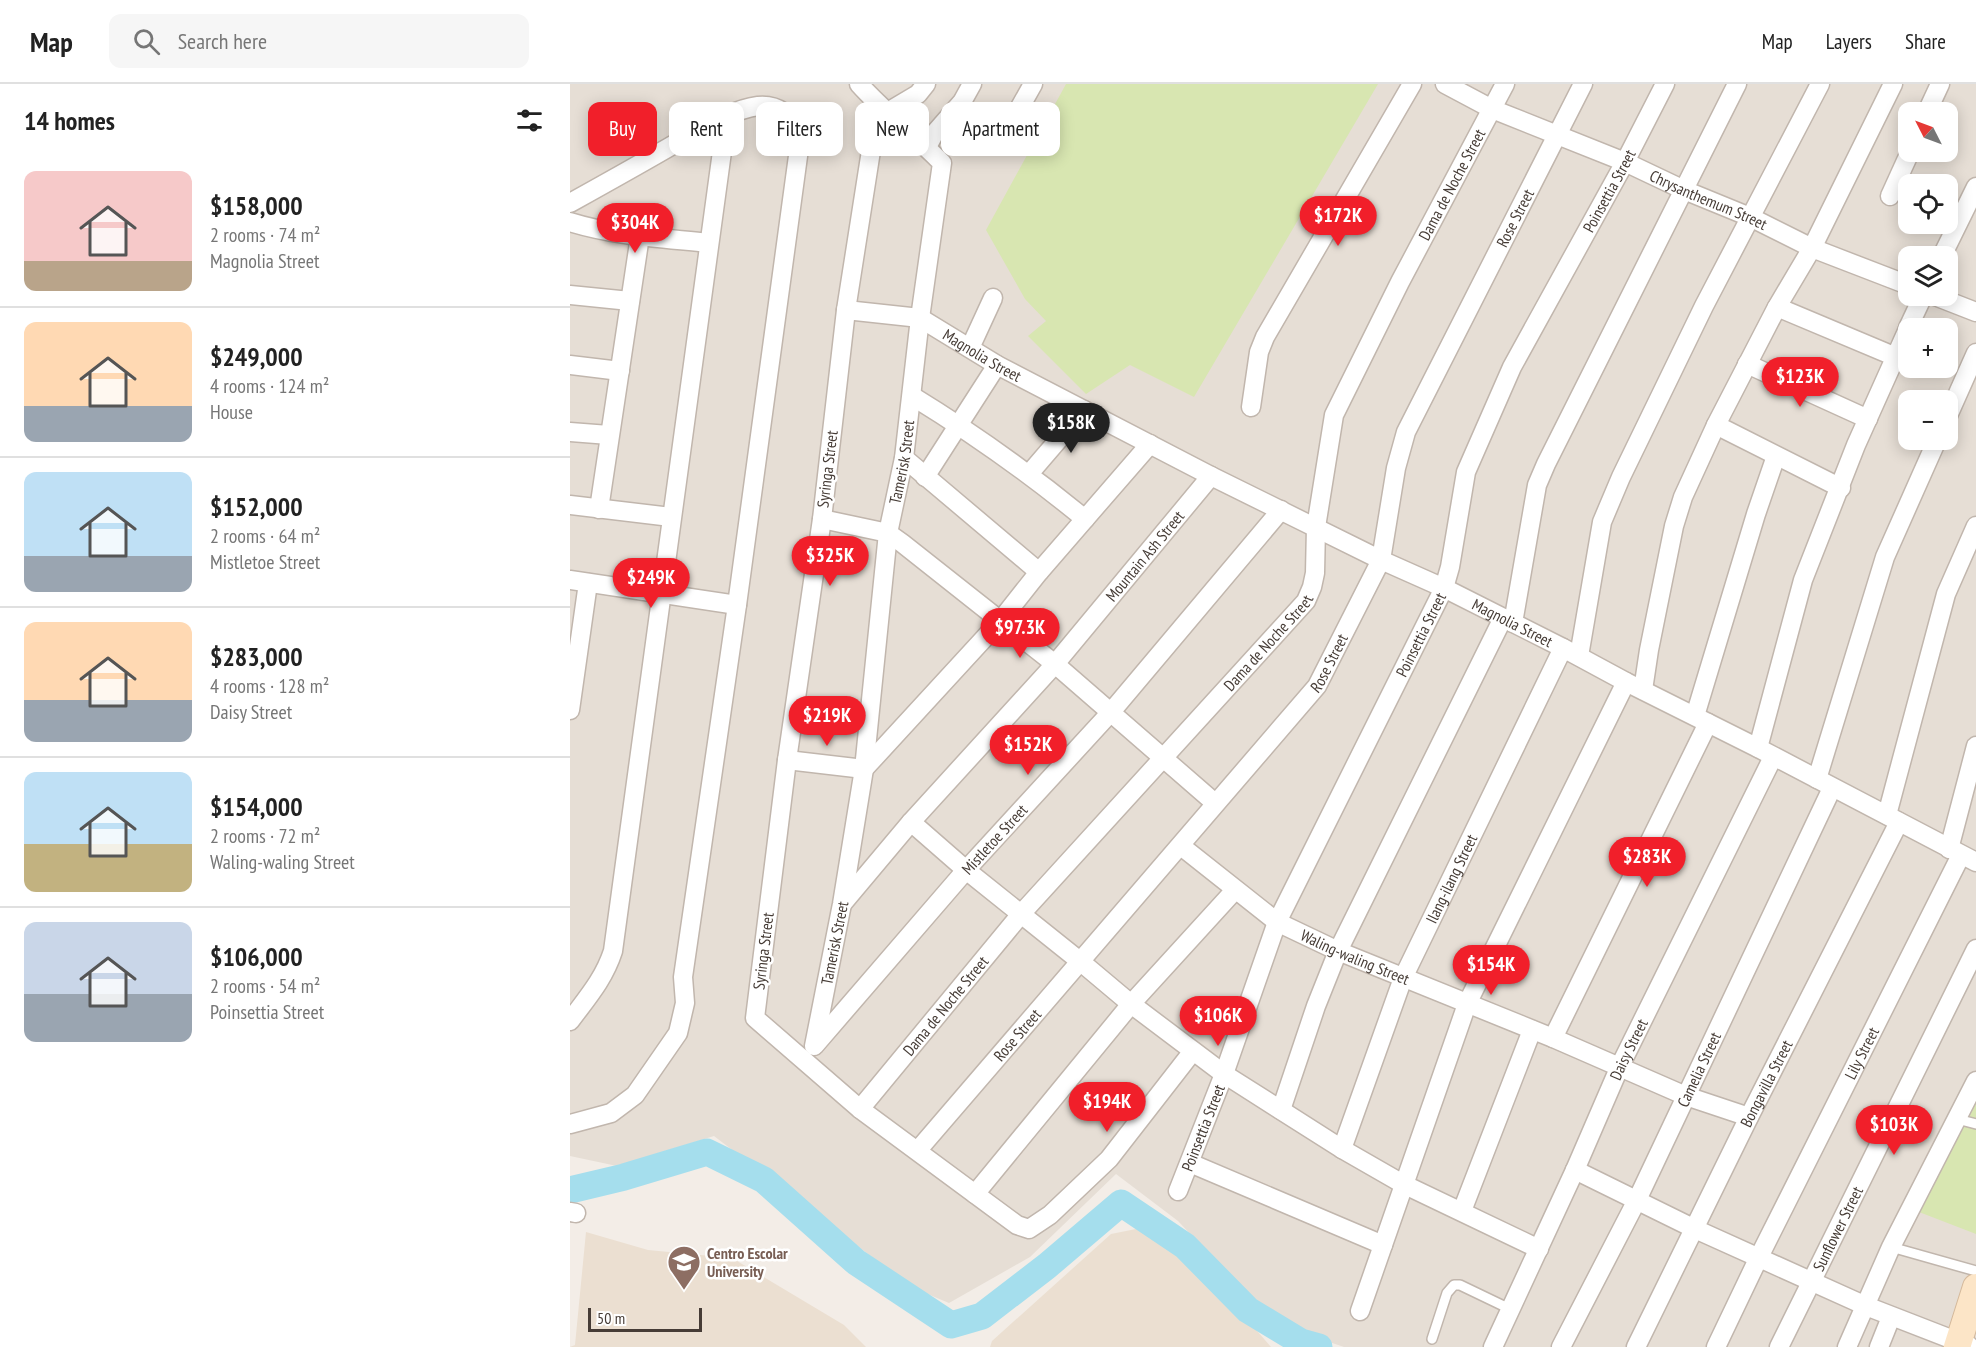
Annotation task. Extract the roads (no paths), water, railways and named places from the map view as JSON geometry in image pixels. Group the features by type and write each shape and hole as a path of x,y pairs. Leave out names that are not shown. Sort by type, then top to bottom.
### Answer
{"main road":[{"path":"1962,1346 1976,1287"}],"street":[{"path":"859,84 875,102"},
{"path":"900,102 918,94 926,84"},
{"path":"929,143 934,134 962,102 972,84"},
{"path":"1023,102 1033,84"},
{"path":"1251,407 1259,352 1265,337 1412,84"},
{"name":"Chrysanthemum Street","path":"1445,84 1492,109 1625,162 1684,190 1750,217 1812,248 1898,281"},
{"name":"Dama de Noche Street","path":"860,1109 1020,914 1306,601 1315,573 1316,527 1334,415 1400,282 1505,84"},
{"name":"Rose Street","path":"918,1150 1317,686 1382,561 1396,468 1406,432 1583,84"},
{"name":"Poinsettia Street","path":"1178,1191 1224,1074 1277,922 1443,588 1450,567 1466,472 1512,367 1625,162 1665,84"},
{"path":"1281,1110 1316,1006 1338,951 1508,621 1537,485 1546,464 1737,84"},
{"name":"Ilang-ilang Street","path":"1342,1149 1403,978 1571,652 1602,522 1621,477 1662,388 1820,84"},
{"path":"1643,690 1674,525 1683,497 1747,364 1812,248 1893,84"},
{"path":"1932,102 1940,84"},
{"path":"570,1124 611,1113 635,1095 678,1033 685,1004 683,977 737,605 801,134 793,120 784,111 773,107 758,106 744,110"},
{"path":"570,203 669,148"},
{"name":"Tamerisk Street","path":"814,1046 842,904 864,769 888,533 904,458 920,318 942,163 929,149"},
{"path":"570,1021 608,968 612,951 721,156"},
{"name":"Syringa Street","path":"804,1062 755,1018 787,760 822,519 846,309 874,156"},
{"path":"1890,196 1905,162"},
{"path":"1947,246 1976,187"},
{"path":"570,222 640,236 709,243"},
{"path":"599,509 640,236"},
{"path":"570,295 630,301"},
{"path":"970,348 993,298"},
{"path":"1958,305 1976,312"},
{"path":"1778,307 1896,357"},
{"path":"846,309 920,318"},
{"name":"Magnolia Street","path":"920,318 998,365 1211,476 1571,652 1962,855"},
{"name":"Daisy Street","path":"1493,1347 1575,1170 1620,1066 1766,753 1803,580 1868,419 1898,352"},
{"path":"1958,393 1976,353"},
{"path":"1747,364 1868,419"},
{"path":"570,365 620,371"},
{"path":"925,477 998,365"},
{"path":"912,396 958,424 1029,474 1085,519"},
{"path":"1029,474 1084,410"},
{"path":"1716,425 1841,488"},
{"path":"570,432 609,435"},
{"path":"787,760 864,769 1001,620 1039,572 1150,444"},
{"name":"Camelia Street","path":"1561,1347 1637,1200 1686,1096 1824,784 1885,556 1933,450"},
{"path":"1553,1038 1701,720 1756,514 1776,456"},
{"path":"904,458 1039,572"},
{"name":"Mountain Ash Street","path":"842,904 911,822 1055,664 1211,476"},
{"path":"570,505 671,517"},
{"name":"Mistletoe Street","path":"804,1062 814,1046 966,870 1111,712 1281,510"},
{"path":"822,519 888,533 1055,664 1215,803"},
{"name":"Bongavilla Street","path":"1636,1347 1893,819 1946,594 1976,526"},
{"path":"571,702 579,581 737,605"},
{"path":"1360,1311 1467,1004 1626,682"},
{"name":"Lily Street","path":"1716,1347 1962,855 1976,746"},
{"path":"911,822 966,870 1131,1004 1224,1074 1403,1185 1539,1249"},
{"name":"Waling-waling Street","path":"1181,846 1277,922 1338,951 1553,1038 1686,1096 1749,1117"},
{"path":"975,1194 1131,1004 1235,890"},
{"name":"Sunflower Street","path":"1779,1347 1976,948"},
{"path":"1462,1211 1532,1030"},
{"path":"804,1062 860,1109 1017,1225 1029,1229 1050,1215 1109,1159 1165,1084 1193,1051"},
{"path":"1847,1347 1891,1247 1976,1081"},
{"path":"1190,1163 1383,1245"},
{"path":"1575,1170 1695,1229 1891,1317 1962,1346"},
{"path":"1879,1347 1891,1317"}],"lane":[{"path":"1957,1119 1976,1124"},
{"path":"1891,1247 1976,1271"},
{"path":"1432,1339 1447,1293 1454,1285 1460,1285 1510,1309"}],"waterway":[{"path":"570,1190 624,1177 707,1152 764,1180 856,1262 951,1325 982,1316 1047,1266 1121,1203 1185,1246 1248,1310 1301,1342 1319,1347"}],"place":[{"name":"Centro Escolar University","path":"684,1291"}]}
